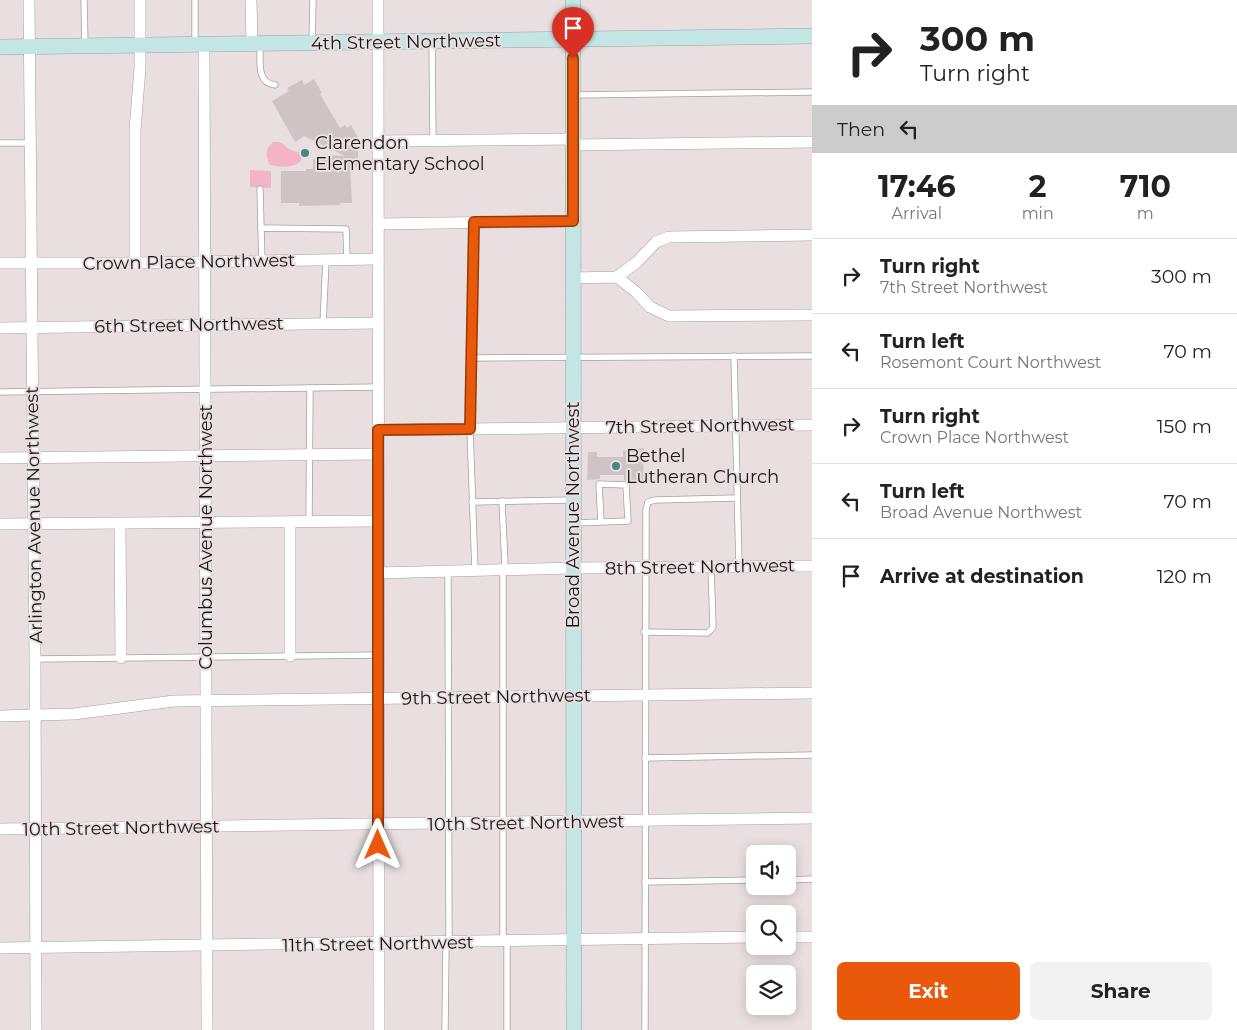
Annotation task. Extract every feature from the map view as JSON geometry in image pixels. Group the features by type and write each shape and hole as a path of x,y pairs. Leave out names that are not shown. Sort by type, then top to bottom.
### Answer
{"street":[{"name":"Arlington Avenue Northwest","path":"29,0 36,716 36,1030"},
{"path":"134,263 135,130 140,68 140,0"},
{"path":"251,0 256,44"},
{"path":"378,0 379,1030"},
{"name":"Broad Avenue Northwest","path":"573,0 574,1030"},
{"name":"4th Street Northwest","path":"0,47 812,36"},
{"name":"Columbus Avenue Northwest","path":"200,44 206,390 207,1030"},
{"path":"378,141 812,142"},
{"path":"378,224 573,221"},
{"path":"573,278 617,277 636,262 656,242 669,238 812,235"},
{"name":"Crown Place Northwest","path":"0,262 262,262 378,259"},
{"path":"617,277 636,292 650,307 669,316 812,315"},
{"name":"6th Street Northwest","path":"0,328 378,323"},
{"name":"7th Street Northwest","path":"378,430 812,425"},
{"path":"0,458 378,454"},
{"path":"0,524 378,521"},
{"path":"290,522 290,656"},
{"path":"120,524 121,658"},
{"name":"8th Street Northwest","path":"378,573 573,568 812,566"},
{"name":"9th Street Northwest","path":"0,716 74,714 174,701 206,700 812,693"},
{"name":"10th Street Northwest","path":"0,829 504,824 812,818"},
{"path":"796,937 812,936"},
{"name":"11th Street Northwest","path":"0,948 448,943 746,937"}],"lane":[{"path":"84,0 85,46"},
{"path":"195,0 200,44"},
{"path":"312,43 313,0"},
{"path":"432,41 433,140"},
{"path":"256,44 262,78 269,84 275,85"},
{"path":"573,95 812,92"},
{"path":"0,143 31,143"},
{"path":"260,189 262,262"},
{"path":"474,222 470,429 475,570"},
{"path":"261,228 346,229 347,260"},
{"path":"323,324 326,260"},
{"path":"734,356 739,567"},
{"path":"471,358 812,356"},
{"path":"0,392 378,387"},
{"path":"309,521 310,388"},
{"path":"573,523 628,521 626,485 599,484 600,522"},
{"path":"645,1030 644,632 646,510 648,502 655,500 736,498"},
{"path":"472,502 573,500"},
{"path":"502,501 504,570 502,696 507,1030"},
{"path":"644,632 707,633 710,631 713,627 711,567"},
{"path":"445,1030 449,824 448,571"},
{"path":"35,659 378,655"},
{"path":"645,758 812,755"},
{"path":"796,879 812,878"},
{"path":"645,882 746,880"}],"shaded area":[{"path":"273,142 280,143 289,149 302,153 301,161 290,166 270,165 267,152 268,147"},
{"path":"250,170 271,171 271,188 250,187"}],"building":[{"path":"314,79 322,93 320,94 340,128 345,125 347,128 351,125 358,138 354,141 358,148 358,167 350,168 352,203 299,206 299,203 281,203 281,171 306,171 306,169 313,169 313,159 319,159 319,155 345,156 304,136 295,142 272,101 289,91 287,88 302,80 304,85"},
{"name":"Bethel Lutheran Church","path":"644,448 643,483 630,483 624,480 624,475 600,475 600,479 587,480 588,452 597,452 597,457 623,457 623,451"}],"place":[{"name":"Clarendon Elementary School","path":"305,153"},
{"name":"Bethel Lutheran Church","path":"616,466"}],"route":[{"path":"378,845 378,430 470,429 474,222 573,221 573,58"}]}
